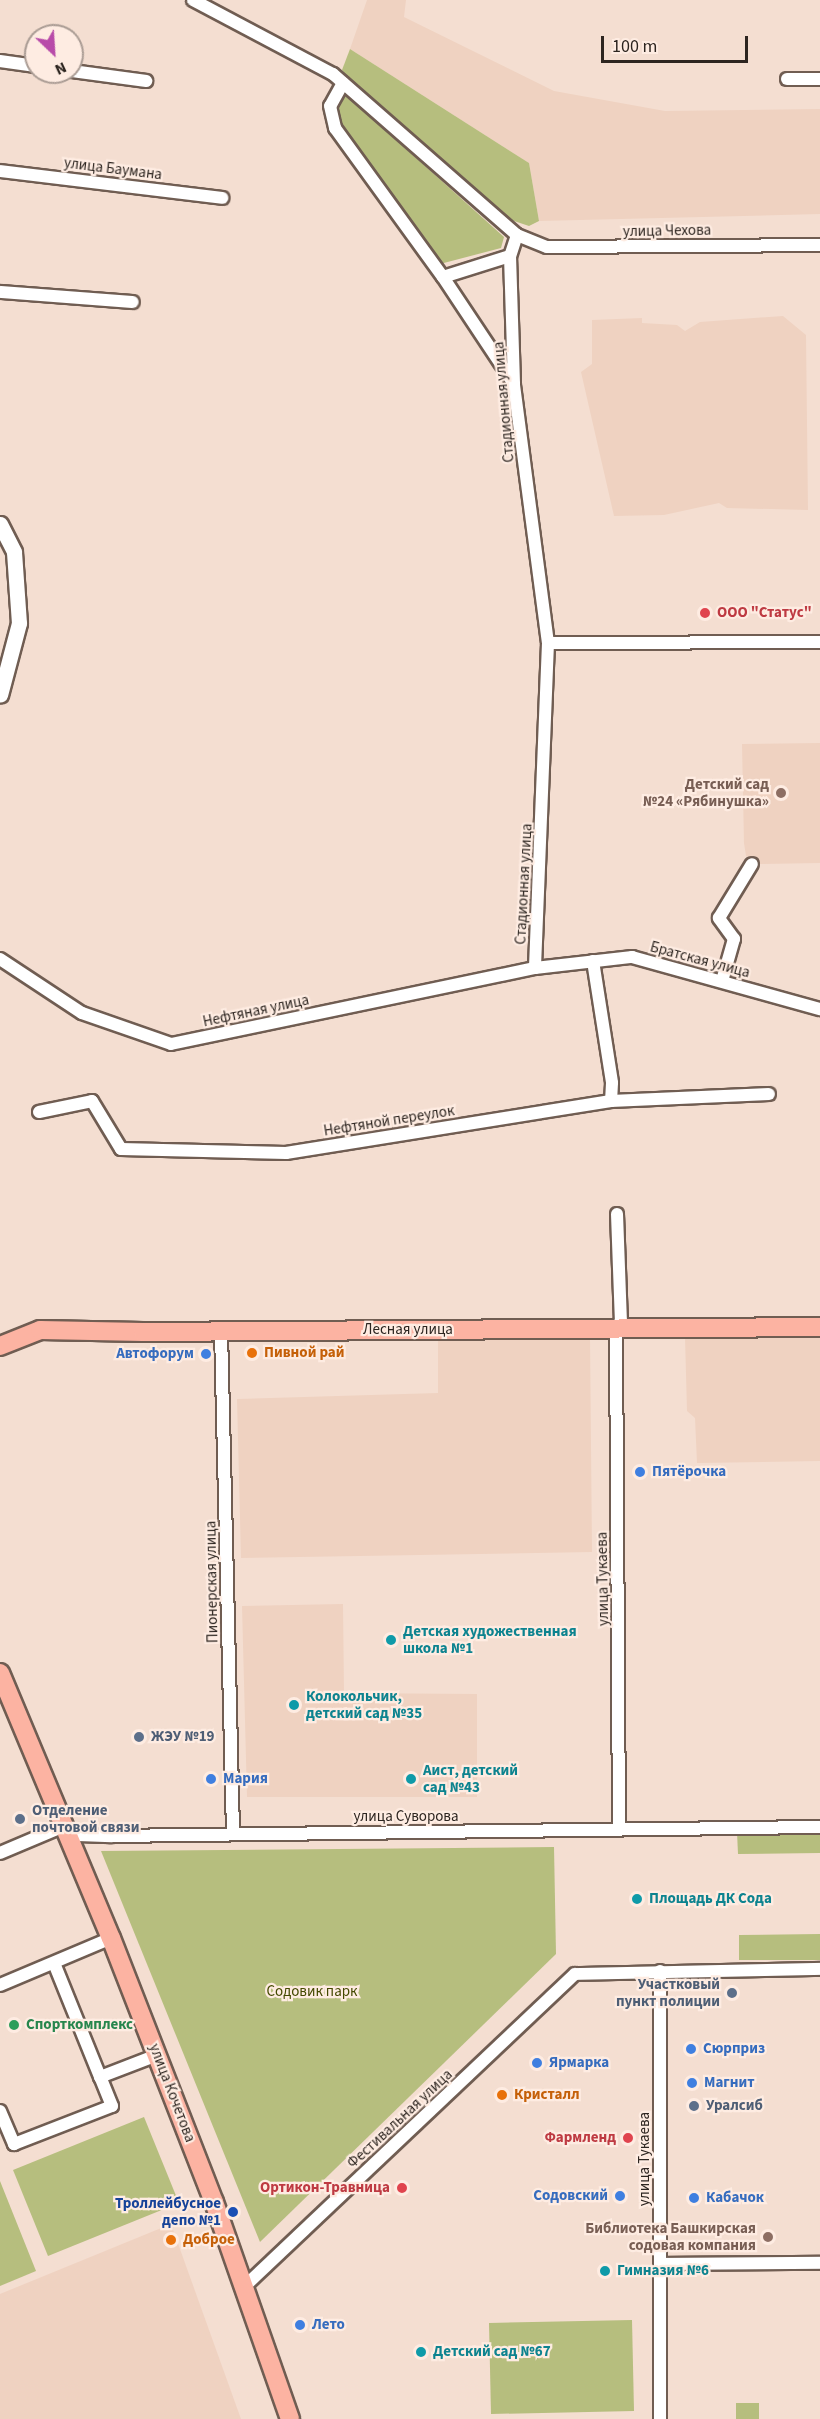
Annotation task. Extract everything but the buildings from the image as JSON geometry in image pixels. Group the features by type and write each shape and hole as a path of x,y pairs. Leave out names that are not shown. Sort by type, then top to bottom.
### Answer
{"main road":[{"name":"Лесная улица","path":"0,1346 40,1330 820,1327"},
{"name":"улица Кочетова","path":"0,1673 72,1836 245,2286 290,2419"}],"street":[{"path":"193,0 333,74 517,235"},
{"path":"0,61 24,64"},
{"path":"84,73 146,81"},
{"path":"787,79 820,79"},
{"path":"344,83 330,106 335,128 443,277 514,385"},
{"name":"улица Баумана","path":"0,171 222,198"},
{"name":"улица Чехова","path":"517,235 547,247 820,245"},
{"name":"Стадионная улица","path":"517,235 510,256 514,385 548,643 535,968"},
{"path":"443,277 510,256"},
{"path":"0,292 133,302"},
{"path":"0,524 14,552 19,623 0,695"},
{"path":"548,643 820,642"},
{"path":"722,981 734,939 718,918 752,864"},
{"name":"Братская улица","path":"535,968 632,957 820,1009"},
{"name":"Нефтяная улица","path":"0,959 82,1013 171,1044 535,968"},
{"path":"593,961 612,1083 611,1101"},
{"name":"Нефтяной переулок","path":"39,1112 92,1101 121,1149 286,1153 611,1101 769,1094"},
{"name":"улица Тукаева","path":"617,1214 621,1321 616,1328 619,1829"},
{"name":"Пионерская улица","path":"221,1331 233,1833"},
{"name":"улица Суворова","path":"0,1853 72,1836 820,1827"},
{"path":"0,1985 111,1938"},
{"path":"0,2111 14,2144 112,2106 54,1963"},
{"path":"660,1971 820,1969"},
{"name":"улица Тукаева","path":"660,1971 660,2419"},
{"name":"Фестивальная улица","path":"245,2286 575,1974 660,1971"},
{"path":"100,2077 157,2055"},
{"path":"661,2264 820,2264"}],"shaded area":[{"path":"367,0 406,0 404,17 554,91 665,111 820,109 820,214 539,221 529,163 350,49"},
{"path":"783,316 806,335 808,510 727,508 719,503 664,515 614,516 581,372 592,364 592,320 642,318 642,323 677,325 685,331 700,322"},
{"name":"Детский сад №24 «Рябинушка»","path":"820,743 820,863 759,864 746,856 744,843 742,744"},
{"path":"590,1337 592,1552 241,1558 237,1399 438,1393 438,1339"},
{"path":"685,1337 820,1337 820,1461 697,1463 695,1418 687,1411"},
{"path":"343,1604 344,1693 477,1694 477,1797 247,1797 242,1606"},
{"name":"Троллейбусное депо №1","path":"171,2224 241,2419 0,2419 0,2294"}],"green space":[{"path":"350,49 529,163 539,221 529,226 511,220 349,79 342,70"},
{"path":"344,93 504,237 501,248 440,264 340,127 335,111"},
{"path":"737,1832 820,1832 820,1853 738,1854"},
{"name":"Содовик парк","path":"554,1847 556,1954 260,2242 101,1851"},
{"path":"820,1934 820,1960 739,1960 739,1935"},
{"path":"144,2117 179,2203 48,2256 13,2170"},
{"path":"0,2181 36,2271 0,2286"},
{"path":"632,2320 634,2411 491,2414 489,2323"},
{"path":"736,2403 759,2403 759,2419 736,2419"}],"place":[{"name":"ООО \"Статус\"","path":"705,613"},
{"name":"Детский сад №24 «Рябинушка»","path":"781,793"},
{"name":"Пивной рай","path":"252,1353"},
{"name":"Автофорум","path":"206,1354"},
{"name":"Пятёрочка","path":"640,1472"},
{"name":"Детская художественная школа №1","path":"391,1640"},
{"name":"Колокольчик, детский сад №35","path":"294,1705"},
{"name":"ЖЭУ №19","path":"139,1737"},
{"name":"Мария","path":"211,1779"},
{"name":"Аист, детский сад №43","path":"411,1779"},
{"name":"Отделение почтовой связи","path":"20,1819"},
{"name":"Площадь ДК Сода","path":"637,1899"},
{"name":"Участковый пункт полиции","path":"732,1993"},
{"name":"Спорткомплекс","path":"14,2025"},
{"name":"Сюрприз","path":"691,2049"},
{"name":"Ярмарка","path":"537,2063"},
{"name":"Магнит","path":"692,2083"},
{"name":"Кристалл","path":"502,2095"},
{"name":"Уралсиб","path":"694,2106"},
{"name":"Фармленд","path":"628,2138"},
{"name":"Ортикон-Травница","path":"402,2188"},
{"name":"Содовский","path":"620,2196"},
{"name":"Кабачок","path":"694,2198"},
{"name":"Троллейбусное депо №1","path":"233,2212"},
{"name":"Библиотека Башкирская содовая компания","path":"768,2237"},
{"name":"Доброе","path":"171,2240"},
{"name":"Гимназия №6","path":"605,2271"},
{"name":"Лето","path":"300,2325"},
{"name":"Детский сад №67","path":"421,2352"}]}
